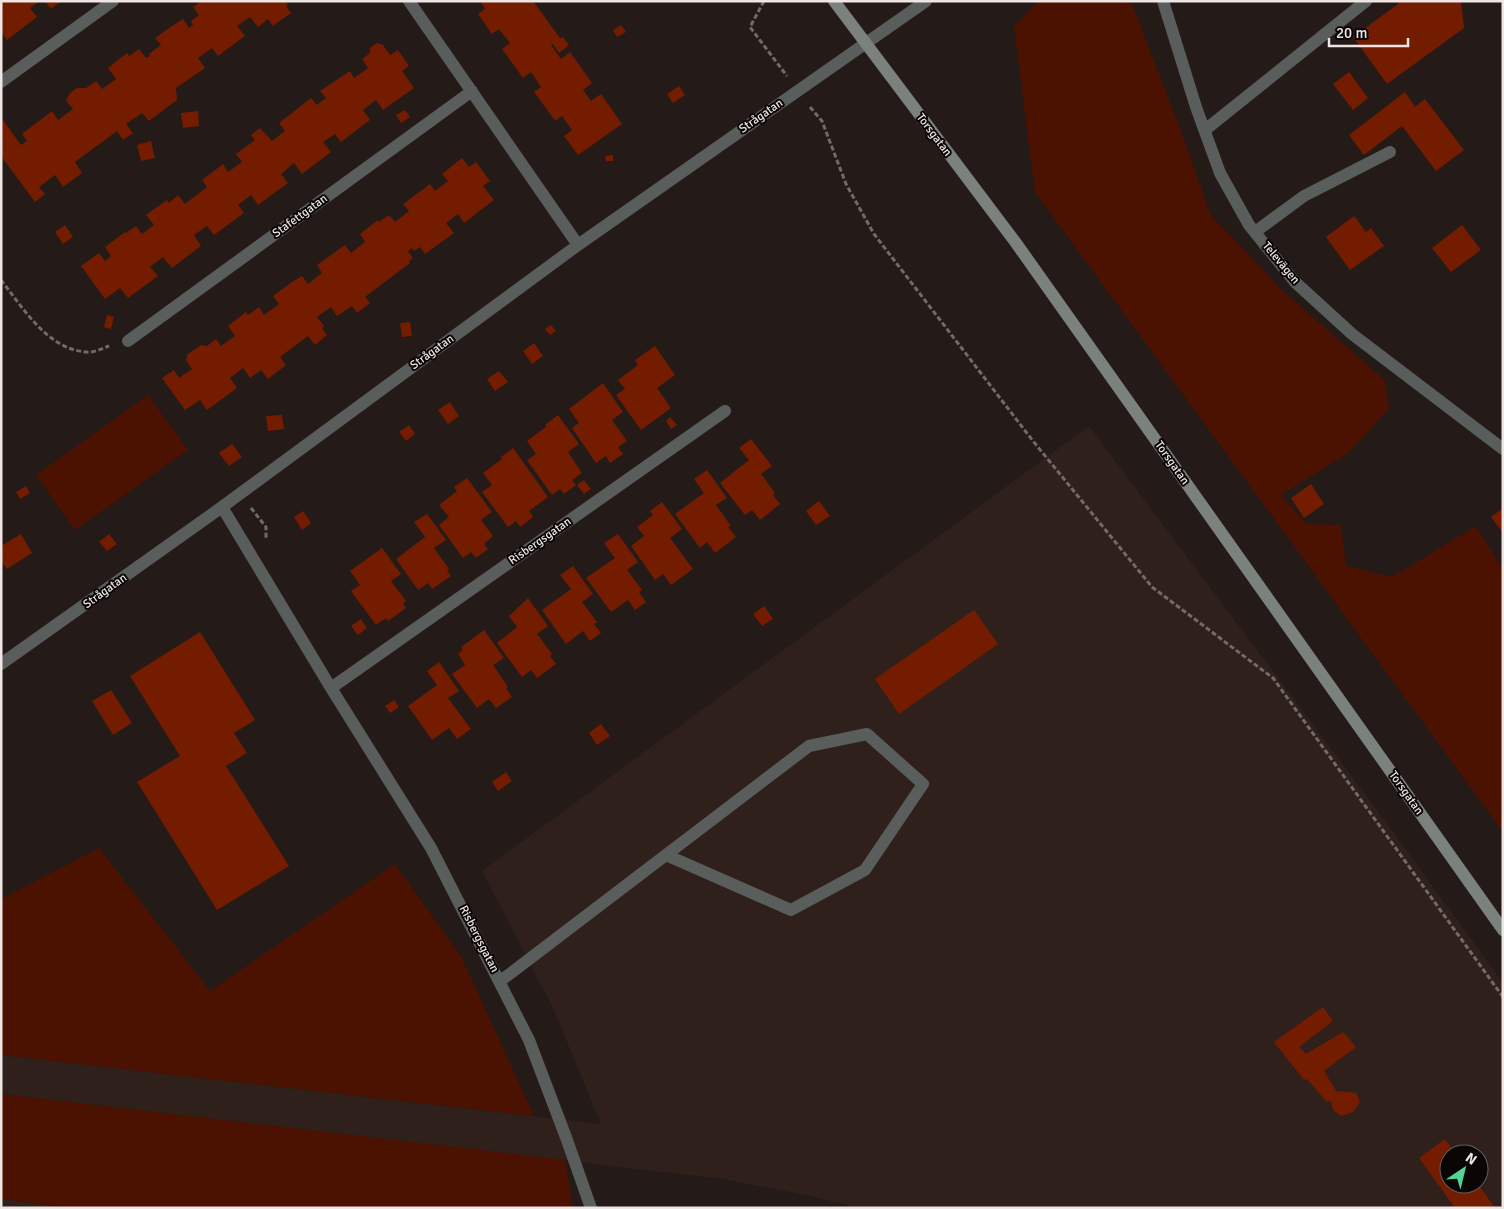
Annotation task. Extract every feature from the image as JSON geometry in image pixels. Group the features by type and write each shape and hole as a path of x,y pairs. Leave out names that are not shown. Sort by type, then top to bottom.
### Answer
{"main road":[{"name":"Torsgatan","path":"834,1 1016,243 1503,930"}],"street":[{"path":"1,82 112,1"},
{"path":"409,1 578,245"},
{"name":"Strågatan","path":"1,664 222,507 578,245 926,1"},
{"name":"Televägen","path":"1163,1 1220,173 1255,232 1295,282 1352,334 1503,449"},
{"path":"1205,130 1366,1"},
{"name":"Stafettgatan","path":"128,341 472,92"},
{"path":"1255,232 1304,196 1390,152"},
{"name":"Risbergsgatan","path":"331,688 725,411"},
{"name":"Risbergsgatan","path":"222,507 331,688 431,848 529,1040 568,1140 591,1208"},
{"path":"500,981 809,746 867,734 923,784 865,870 790,910 666,855"}],"path":[{"path":"764,1 750,26 822,121 846,184 874,234 1033,441 1152,587 1273,678 1503,997"},
{"path":"1,280 33,322 63,346 88,352 128,341"}],"shaded area":[{"path":"1038,1 1131,1 1187,147 1210,214 1282,290 1385,380 1389,409 1348,453 1281,495 1306,524 1341,525 1346,566 1392,577 1476,526 1503,570 1503,832 1035,192 1014,27"},
{"path":"148,395 188,450 75,530 36,475"},
{"path":"1089,426 1380,814 1503,983 1503,1208 858,1208 806,1195 723,1179 1,1094 1,1055 601,1124 553,1008 482,871"},
{"path":"99,848 210,991 395,864 462,958 534,1116 1,1055 1,899"},
{"path":"1,1094 565,1160 573,1208 69,1208 1,1199"},
{"path":"1,1199 68,1208 1,1208"}],"building":[{"path":"1,1 40,1 30,8 37,17 7,40 1,32"},
{"path":"45,1 61,1 51,9"},
{"path":"202,1 285,1 291,13 273,26 268,19 258,27 250,17 237,26 245,36 218,56 212,48 198,58 205,68 176,88 177,100 149,121 142,113 126,124 133,133 123,140 117,131 75,162 82,173 63,187 55,175 39,187 45,194 35,202 1,156 1,121 3,120 21,145 27,141 22,134 52,111 58,120 73,109 66,101 70,93 77,88 86,88 96,81 102,89 116,79 108,68 127,53 129,56 139,49 146,58 161,45 155,38 172,26 183,19 189,28 193,25 191,21 199,15 193,7"},
{"path":"480,1 533,1 560,38 563,37 569,45 559,53 553,44 551,45 561,59 570,52 592,83 583,90 591,101 601,94 622,124 578,155 564,136 572,130 562,116 555,121 534,92 541,87 531,72 523,78 502,49 510,43 499,29 492,34 478,14 485,9"},
{"path":"1398,1 1461,1 1464,28 1387,84 1353,37 1398,4"},
{"path":"621,25 626,32 617,37 613,30"},
{"path":"377,43 383,45 390,55 398,50 409,66 402,71 414,88 383,110 376,100 363,110 370,120 341,142 335,134 323,142 331,152 302,174 294,163 281,174 288,183 258,205 251,195 238,205 244,213 214,235 207,226 194,235 201,246 172,268 163,257 150,267 158,276 128,298 120,288 105,299 81,266 99,253 105,261 111,256 105,247 125,232 136,226 142,234 154,225 146,215 167,200 169,203 178,195 185,204 207,187 202,180 223,164 228,172 242,162 236,154 255,140 251,135 260,128 272,141 285,131 279,123 311,98 317,105 326,98 320,91 350,71 354,78 368,68 362,59 370,53 370,48"},
{"path":"1349,72 1368,98 1353,110 1333,84"},
{"path":"679,86 685,95 673,103 667,94"},
{"path":"1405,92 1415,107 1425,99 1464,150 1436,171 1402,126 1364,155 1349,135"},
{"path":"405,110 410,117 401,123 396,115"},
{"path":"198,111 199,126 183,128 181,113"},
{"path":"151,141 155,158 141,161 137,145"},
{"path":"613,155 613,161 606,161 605,156"},
{"path":"462,158 469,167 476,162 490,181 483,186 494,200 464,223 458,214 446,223 454,233 425,254 420,247 414,251 412,248 408,251 413,258 409,261 410,263 365,297 370,303 357,313 352,306 337,316 331,307 317,317 324,326 322,328 327,335 315,345 308,336 280,357 286,365 268,379 261,370 250,378 243,368 230,378 237,388 207,410 200,400 185,410 162,378 174,370 179,378 192,369 186,360 188,354 201,345 207,346 216,339 221,346 235,336 228,326 246,312 248,315 259,307 264,315 279,304 273,296 302,276 308,284 322,273 317,265 345,245 351,253 365,242 360,234 378,220 379,222 389,215 395,222 409,211 403,204 430,184 435,191 448,181 442,174"},
{"path":"1354,216 1366,232 1371,228 1384,246 1350,270 1326,237"},
{"path":"65,225 73,237 63,244 55,232"},
{"path":"1462,225 1481,250 1451,272 1432,248"},
{"path":"107,315 114,317 111,329 104,327"},
{"path":"410,322 412,336 402,337 400,323"},
{"path":"551,325 556,331 550,335 545,329"},
{"path":"534,343 543,356 532,364 523,351"},
{"path":"655,346 675,375 657,388 671,408 641,430 616,395 625,389 618,380 638,365 635,360"},
{"path":"499,371 508,382 495,391 487,379"},
{"path":"603,383 623,412 612,420 627,441 618,447 623,454 610,463 606,456 596,463 572,428 579,423 569,409"},
{"path":"450,402 459,416 448,424 438,410"},
{"path":"282,415 284,429 268,431 266,416"},
{"path":"558,415 579,444 568,452 582,473 572,480 576,485 564,494 560,489 552,495 527,460 536,454 527,441"},
{"path":"670,417 677,425 671,429 666,421"},
{"path":"409,425 415,434 406,441 399,432"},
{"path":"751,439 772,466 761,474 775,493 773,495 780,504 760,520 752,510 745,515 720,483 749,460 739,448"},
{"path":"232,444 242,457 229,466 219,453"},
{"path":"513,448 548,497 529,511 533,517 520,527 516,521 508,527 482,492 492,485 483,473"},
{"path":"707,470 727,498 716,505 731,526 728,527 736,537 715,553 707,542 700,548 675,514 704,493 694,479"},
{"path":"467,478 492,512 481,520 493,536 484,544 488,549 476,558 471,552 463,558 439,525 449,517 439,505 457,491 454,487"},
{"path":"584,480 591,489 584,494 577,485"},
{"path":"1311,484 1324,504 1304,518 1291,498"},
{"path":"26,486 30,493 20,499 16,492"},
{"path":"819,501 830,516 816,525 806,511"},
{"path":"662,502 682,529 670,538 693,569 671,585 663,574 655,580 631,546 644,536 637,527 653,515 650,511"},
{"path":"1503,508 1503,533 1491,517"},
{"path":"303,511 311,523 302,530 294,517"},
{"path":"427,514 446,540 434,548 449,569 447,570 451,576 432,589 428,583 418,590 396,559 425,537 414,522"},
{"path":"21,534 32,553 7,569 1,561 1,546"},
{"path":"109,534 117,544 107,551 99,542"},
{"path":"618,534 638,562 627,570 642,590 639,592 646,602 635,610 628,600 611,612 586,578 615,558 604,543"},
{"path":"382,548 401,574 391,581 406,601 403,603 406,608 388,621 386,618 376,625 351,591 360,585 350,571"},
{"path":"573,566 593,594 582,602 597,622 594,624 601,633 590,641 583,631 566,644 542,610 571,589 560,575"},
{"path":"528,598 548,626 537,634 552,654 550,656 556,664 537,678 531,670 522,677 497,643 517,627 509,616"},
{"path":"764,606 773,619 762,626 753,614"},
{"path":"974,610 998,644 899,714 875,679"},
{"path":"361,619 367,628 358,635 351,626"},
{"path":"484,630 504,658 493,665 508,687 506,688 512,697 496,708 489,699 477,708 452,674 465,665 458,654 463,650 461,647"},
{"path":"200,632 255,720 234,733 247,753 226,766 289,866 217,910 137,782 180,756 130,676"},
{"path":"439,662 459,691 448,698 471,729 457,739 449,728 432,740 408,706 437,685 427,671"},
{"path":"111,690 132,723 113,735 92,701"},
{"path":"394,700 399,707 390,713 385,706"},
{"path":"601,724 610,736 597,745 589,733"},
{"path":"506,772 512,781 498,791 492,782"},
{"path":"1323,1007 1333,1021 1299,1047 1306,1054 1343,1032 1356,1047 1324,1071 1336,1091 1356,1093 1360,1102 1353,1112 1341,1116 1333,1110 1331,1101 1326,1101 1307,1079 1304,1080 1274,1042"},
{"path":"1445,1139 1449,1144 1439,1144 1439,1186 1419,1158"},
{"path":"1445,1194 1485,1194 1495,1208 1455,1208"}]}
